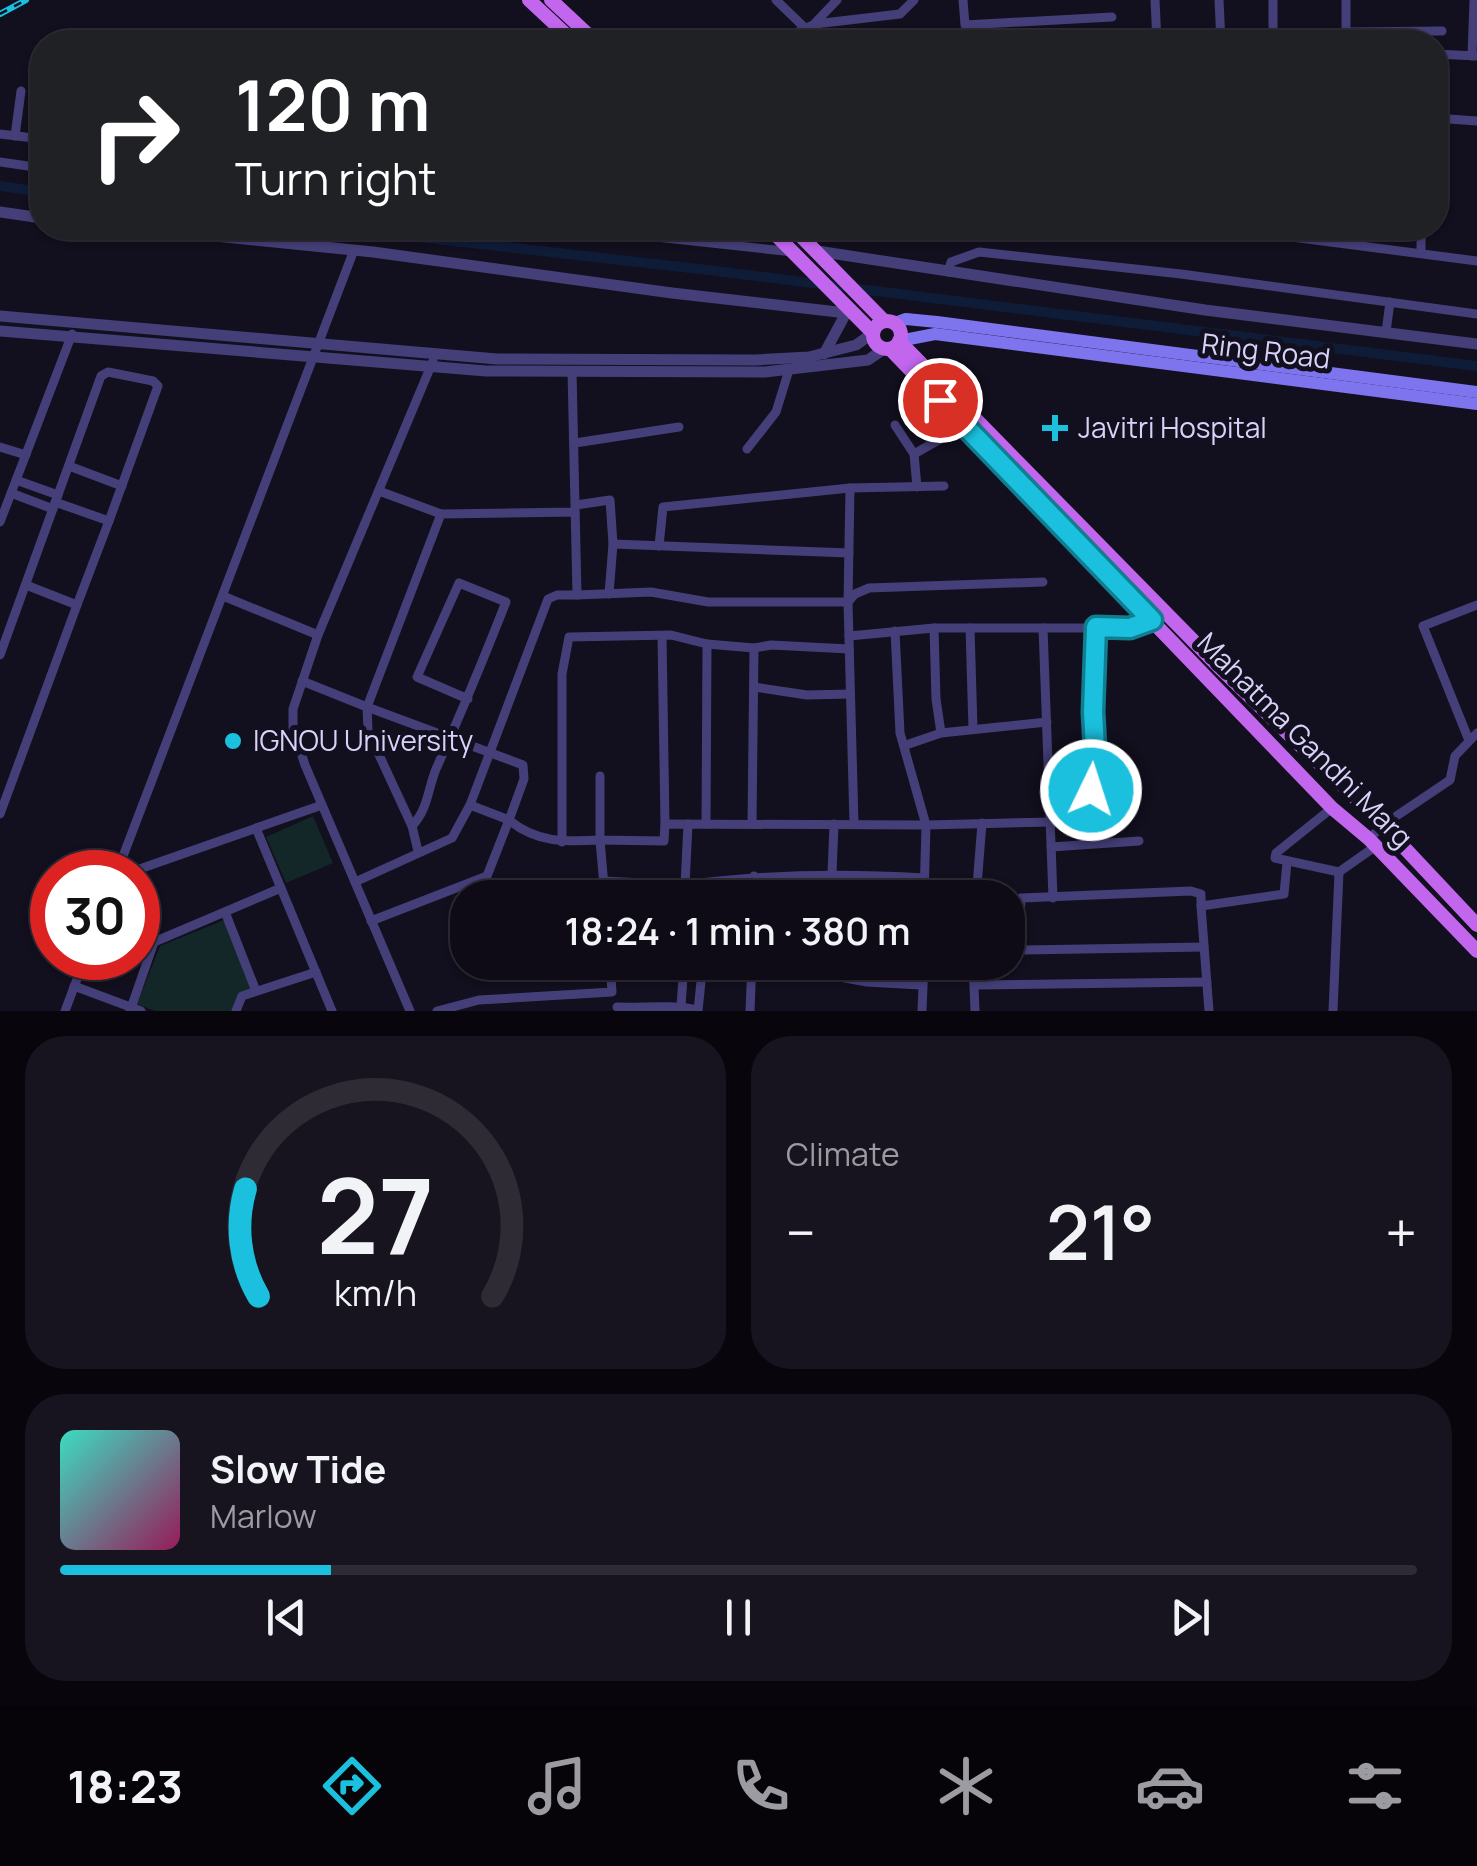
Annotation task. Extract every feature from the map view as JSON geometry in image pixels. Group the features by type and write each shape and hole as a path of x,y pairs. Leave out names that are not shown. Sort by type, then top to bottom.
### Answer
{"main road":[{"path":"529,0 561,30"},
{"path":"551,0 583,30"},
{"path":"781,240 850,315 900,332 891,346"},
{"path":"806,240 884,326"},
{"path":"1477,392 906,319 884,326 875,343 891,346 1383,826 1477,925"},
{"name":"Ring Road","path":"891,346 936,334 1477,404"},
{"name":"Mahatma Gandhi Marg","path":"891,346 1332,808 1372,843 1477,951"}],"street":[{"path":"776,0 810,26"},
{"path":"810,26 838,0"},
{"path":"802,30 900,14 914,0"},
{"path":"963,0 965,26 1112,18"},
{"path":"1156,0 1157,30"},
{"path":"1219,0 1220,30"},
{"path":"1272,30 1273,0"},
{"path":"1346,0 1346,30"},
{"path":"1448,55 1475,56 1474,0"},
{"path":"15,136 21,91"},
{"path":"1448,119 1477,121"},
{"path":"0,134 30,138"},
{"path":"0,162 30,166"},
{"path":"0,212 30,216"},
{"path":"255,240 850,315 824,354"},
{"path":"682,240 793,252"},
{"path":"1324,240 1477,261"},
{"path":"1420,253 1421,240"},
{"path":"125,850 354,250"},
{"path":"817,251 1477,344"},
{"path":"948,272 951,262 978,252 1181,274 1477,314"},
{"path":"1386,332 1390,302"},
{"path":"0,316 497,359 755,360 824,354 856,346 884,326"},
{"path":"0,522 77,322"},
{"path":"0,330 486,371 789,370 868,360 891,346"},
{"path":"410,1011 322,805 293,728 293,709 318,636 436,354"},
{"path":"748,449 776,412 789,370"},
{"path":"572,371 577,595"},
{"path":"0,654 103,373 153,381 158,386 0,814"},
{"path":"914,454 965,425"},
{"path":"896,426 914,454 918,487"},
{"path":"575,443 679,427"},
{"path":"0,447 26,455"},
{"path":"69,466 122,486"},
{"path":"16,480 55,502"},
{"path":"659,546 663,508 850,488 944,486"},
{"path":"850,488 848,602 854,824"},
{"path":"379,490 441,514 576,508 610,500 613,544 609,594"},
{"path":"11,494 55,502 109,521"},
{"path":"418,852 412,826 368,731 367,707 441,514"},
{"path":"613,544 849,553"},
{"path":"355,882 452,838 470,805 548,599 557,594 652,592 708,602 848,602 869,588 1043,582"},
{"path":"412,826 419,818 434,774 452,739 468,700 506,602 459,583 417,677 468,700"},
{"path":"26,585 77,606"},
{"path":"223,596 318,636"},
{"path":"1332,1011 1339,872 1372,843 1383,826 1450,780 1455,756 1473,735 1423,626 1477,605"},
{"path":"849,636 934,628 1130,628 1152,620"},
{"path":"1049,794 1084,795 1091,790 1096,766 1096,627"},
{"path":"934,628 941,733"},
{"path":"970,628 973,729"},
{"path":"1043,628 1053,898"},
{"path":"724,880 832,873 924,878 926,825 900,732 895,630"},
{"path":"470,805 509,820 526,834 562,842 664,840 662,636"},
{"path":"562,842 562,674 569,637 688,637 707,644 754,648 771,645 849,650"},
{"path":"706,824 707,644"},
{"path":"752,824 754,648"},
{"path":"302,681 517,762 525,769 487,876 372,921"},
{"path":"754,687 807,695 850,694"},
{"path":"906,744 941,733 1047,722"},
{"path":"600,776 603,880"},
{"path":"160,862 322,805"},
{"path":"1332,808 1276,852 1277,860 1339,872"},
{"path":"664,824 1050,822"},
{"path":"977,880 982,823"},
{"path":"685,880 688,824"},
{"path":"832,880 834,824"},
{"path":"256,828 332,1011"},
{"path":"1051,847 1139,841"},
{"path":"1202,906 1284,894 1287,862"},
{"path":"160,939 281,888"},
{"path":"1204,947 1023,950 1019,941 1021,898 1192,891 1201,894 1209,1011"},
{"path":"224,912 256,992"},
{"path":"236,1011 242,996 316,972"},
{"path":"65,1011 76,980"},
{"path":"74,986 134,1010 143,980"},
{"path":"611,980 618,1009 681,1006 698,1010 701,980"},
{"path":"681,1006 683,980"},
{"path":"750,1011 751,980"},
{"path":"856,980 921,985"},
{"path":"922,980 922,1011"},
{"path":"975,980 975,1011"},
{"path":"976,985 1207,982"},
{"path":"438,1011 487,999 612,992"},
{"path":"487,999 490,1011"}],"green space":[{"path":"313,816 333,863 286,883 266,837"},
{"path":"224,920 252,989 239,993 232,1011 155,1011 137,1004 147,980 160,980 160,946"}],"waterway":[{"path":"0,186 30,190"},
{"path":"445,240 1477,366"}],"railway":[{"path":"0,14 26,0"}],"place":[{"name":"Javitri Hospital","path":"1055,428"},
{"name":"IGNOU University","path":"233,741"}],"route":[{"path":"940,400 1152,620 1130,628 1096,627 1096,766 1091,790"}]}
